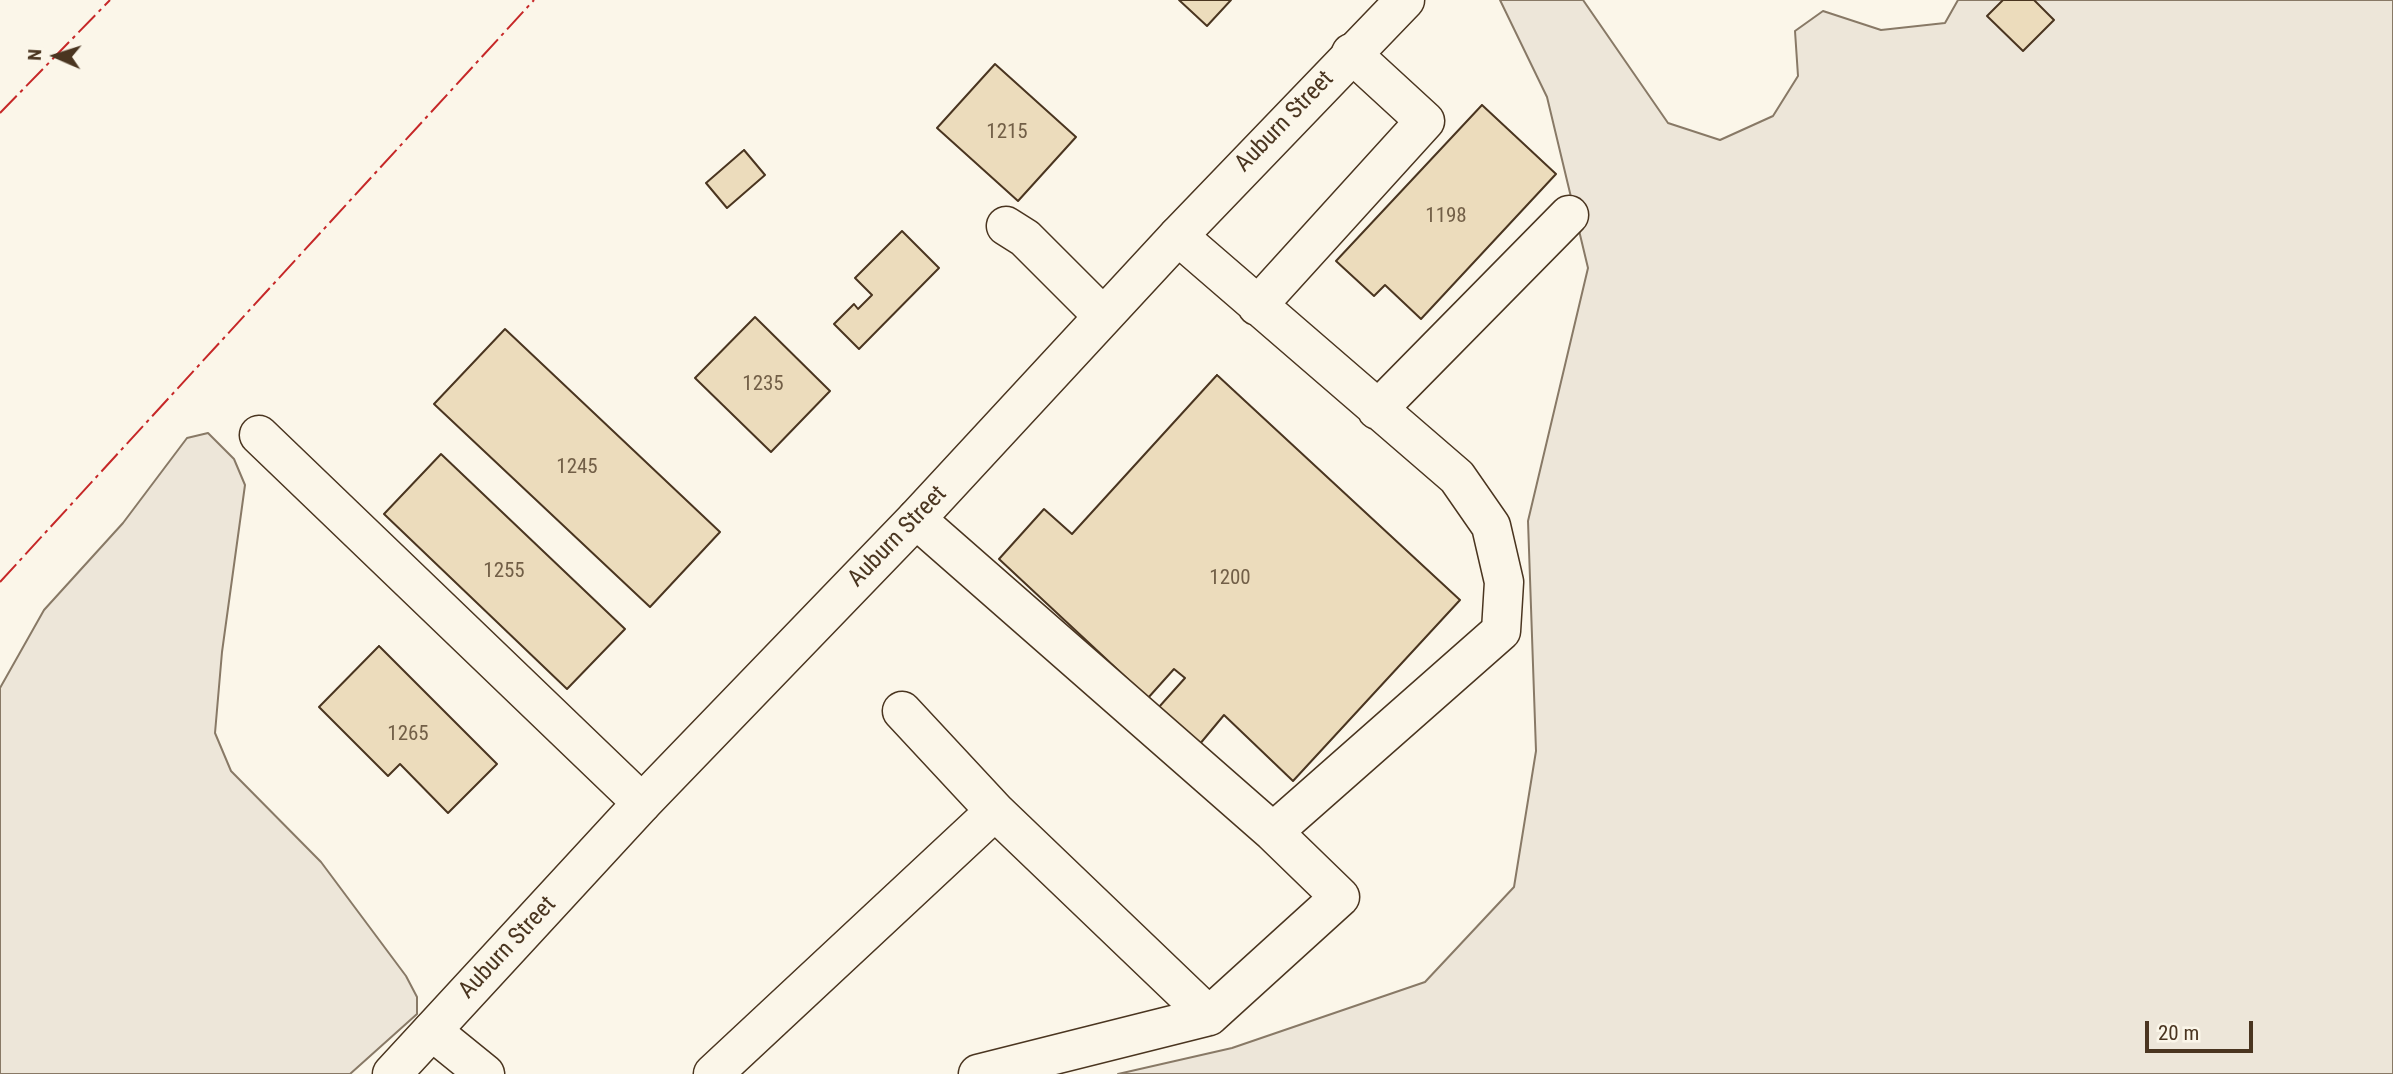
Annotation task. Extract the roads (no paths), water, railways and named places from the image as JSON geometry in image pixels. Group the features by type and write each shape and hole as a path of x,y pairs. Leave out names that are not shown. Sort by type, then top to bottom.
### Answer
{"main road":[{"name":"Auburn Street","path":"392,1074 642,803 916,519 1178,236 1351,53 1405,0"},
{"path":"1257,306 1424,121 1351,53"},
{"path":"1377,410 1569,215"},
{"path":"1006,226 1025,238 1103,316"},
{"path":"1178,236 1457,477 1491,526 1504,582 1500,631 1273,832"},
{"path":"259,435 642,803"},
{"path":"916,519 1273,832 1340,897 1209,1016 978,1074"},
{"path":"902,711 995,811 1209,1016"},
{"path":"713,1074 995,811"},
{"path":"432,1031 485,1074"}]}
